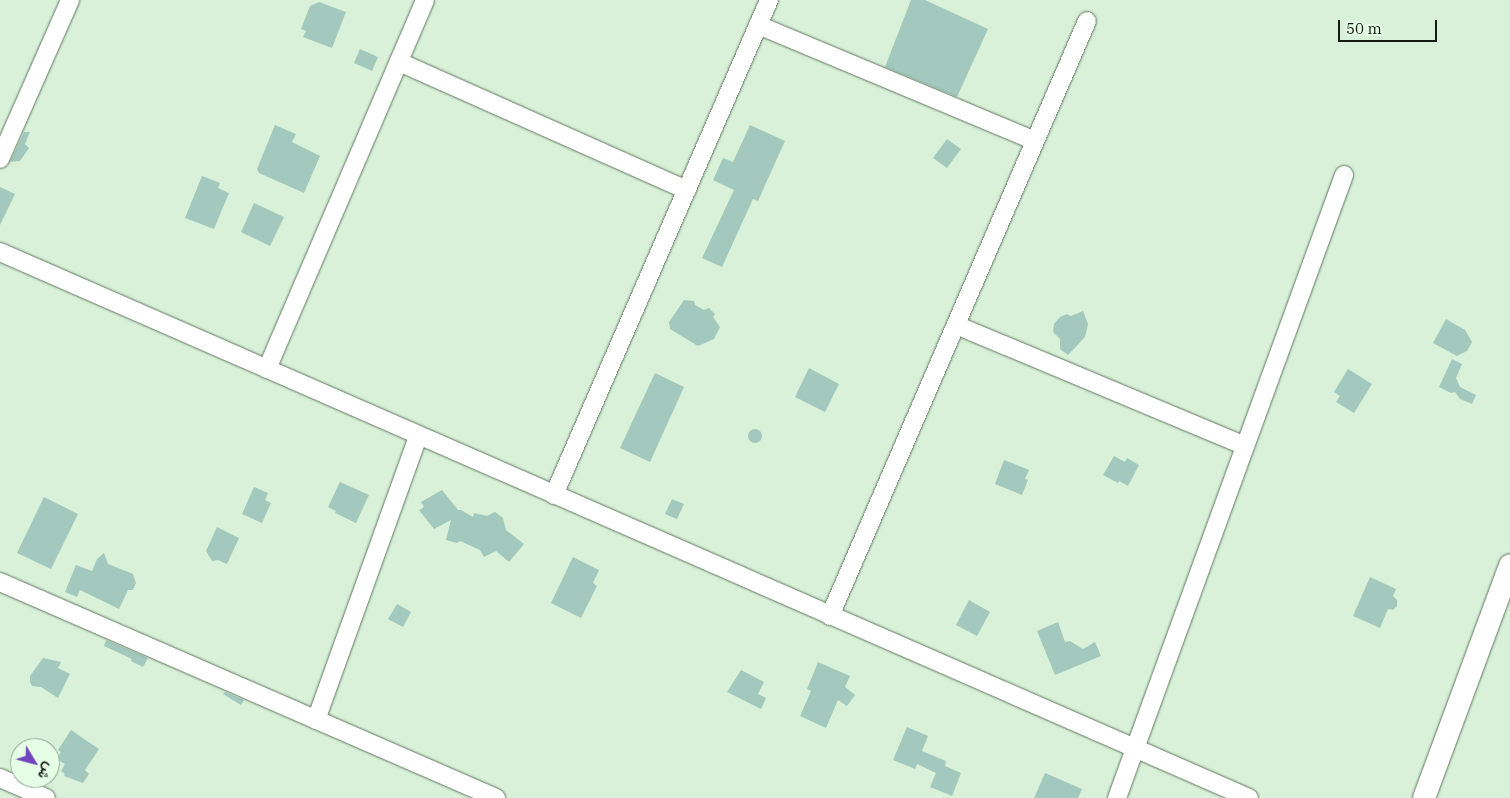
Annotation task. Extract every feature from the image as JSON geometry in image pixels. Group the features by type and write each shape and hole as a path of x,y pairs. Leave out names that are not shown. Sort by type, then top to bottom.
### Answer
{"main road":[{"path":"1424,798 1510,565"}],"street":[{"path":"0,159 70,0"},
{"path":"267,369 425,0"},
{"path":"554,495 769,0"},
{"path":"830,616 1087,22"},
{"path":"758,25 1035,141"},
{"path":"399,62 687,190"},
{"path":"1117,798 1344,175"},
{"path":"0,252 1135,750 1249,798"},
{"path":"956,325 1245,446"},
{"path":"316,720 418,436"},
{"path":"0,582 496,798"},
{"path":"0,778 46,798"}],"building":[{"path":"911,0 925,0 988,29 957,97 885,67"},
{"path":"319,2 346,12 332,48 303,37 306,31 301,29 310,6"},
{"path":"360,49 378,57 372,71 354,63"},
{"path":"275,125 296,134 292,142 320,156 304,193 259,173 257,169"},
{"path":"750,125 785,141 758,201 753,199 722,267 702,258 734,190 713,180 723,158 733,162"},
{"path":"24,132 30,132 25,144 29,148 20,161 10,162"},
{"path":"947,139 961,149 947,168 933,158"},
{"path":"202,176 220,183 218,188 229,193 214,229 185,218"},
{"path":"0,187 15,194 0,225"},
{"path":"254,203 284,217 270,246 241,232"},
{"path":"684,300 694,301 695,305 704,310 709,308 715,314 713,317 720,327 714,339 698,346 670,329 669,322"},
{"path":"1083,311 1088,324 1085,337 1068,355 1060,349 1060,339 1053,332 1054,324 1060,317 1067,314 1071,316"},
{"path":"1446,319 1465,330 1472,342 1467,351 1457,356 1433,343"},
{"path":"1452,359 1462,364 1456,378 1460,387 1476,395 1472,404 1460,399 1455,392 1451,393 1439,387"},
{"path":"809,368 839,384 825,412 795,397"},
{"path":"1348,369 1372,384 1354,413 1336,402 1340,396 1334,392"},
{"path":"655,373 684,387 650,462 620,448"},
{"path":"752,429 758,429 762,436 758,443 752,443 748,439 748,433"},
{"path":"1114,456 1125,462 1127,458 1139,465 1128,486 1103,475"},
{"path":"1004,460 1029,470 1025,479 1028,480 1022,495 995,484"},
{"path":"340,482 369,495 356,523 335,513 336,511 328,507"},
{"path":"254,487 268,493 265,500 271,503 262,523 242,514"},
{"path":"442,490 458,510 473,517 474,513 487,516 495,512 503,518 506,530 524,544 509,562 496,551 484,557 480,550 460,541 457,543 446,540 451,520 434,529 419,510 424,507 421,502"},
{"path":"44,497 78,514 51,569 17,553"},
{"path":"672,499 684,504 677,519 665,514"},
{"path":"217,527 239,538 227,564 218,560 212,561 206,551"},
{"path":"104,553 108,564 133,574 136,583 133,590 128,590 119,609 80,590 77,597 65,592 76,565 92,571 97,559"},
{"path":"573,557 599,570 593,583 597,586 581,618 551,603"},
{"path":"1370,577 1396,589 1393,596 1397,600 1397,606 1393,610 1388,609 1380,628 1353,616"},
{"path":"969,600 990,612 977,636 956,625"},
{"path":"397,604 411,612 403,627 388,619"},
{"path":"1058,622 1065,642 1070,641 1083,649 1095,642 1101,656 1055,675 1037,631"},
{"path":"106,640 148,658 143,667 131,661 132,659 104,646"},
{"path":"43,658 61,662 58,668 70,674 58,698 41,687 32,686 30,682 30,676"},
{"path":"818,662 850,676 845,687 855,695 847,706 838,700 826,728 800,716 811,691 807,689"},
{"path":"741,670 764,682 758,694 766,698 761,709 727,692"},
{"path":"225,692 244,700 241,705 223,694"},
{"path":"907,727 928,736 922,751 946,761 945,766 961,773 952,796 930,787 936,773 917,764 915,769 893,760"},
{"path":"71,730 99,749 85,770 89,774 83,783 64,776 65,774 61,771 65,764 60,761 60,747"},
{"path":"1045,773 1082,789 1078,798 1034,798"}]}
